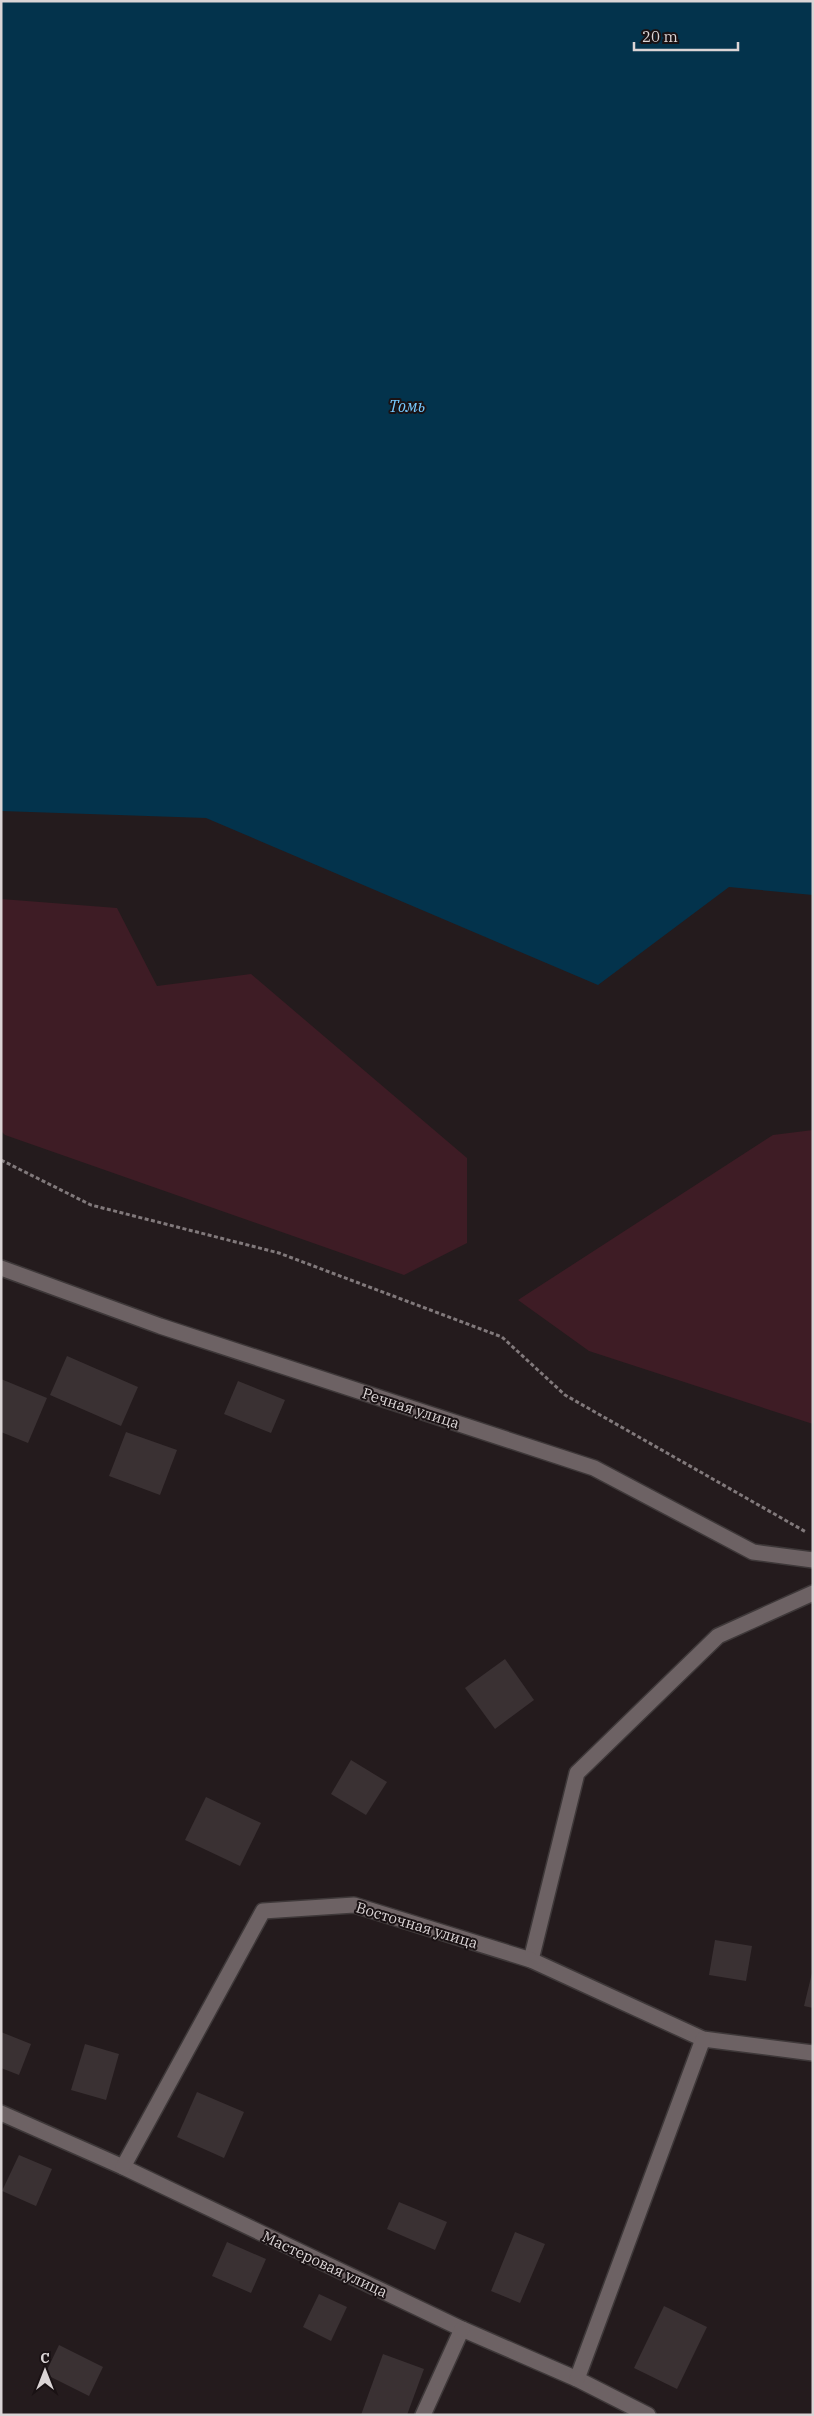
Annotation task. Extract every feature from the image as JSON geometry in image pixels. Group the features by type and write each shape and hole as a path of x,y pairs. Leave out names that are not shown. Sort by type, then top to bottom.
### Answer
{"street":[{"name":"Речная улица","path":"1,1268 160,1326 594,1468 752,1552 813,1560"},
{"path":"531,1960 577,1773 718,1636 813,1593"},
{"name":"Восточная улица","path":"122,2167 263,1911 354,1905 531,1960 703,2039 813,2053"},
{"path":"577,2379 703,2039"},
{"name":"Мастеровая улица","path":"1,2113 122,2167 462,2329 577,2379 648,2415"},
{"path":"423,2415 462,2329"}],"path":[{"path":"1,1160 92,1205 279,1253 502,1337 565,1395 813,1536"}],"shaded area":[{"path":"1,899 117,908 157,986 251,974 467,1158 467,1243 404,1275 5,1135 1,1131"},
{"path":"813,1130 813,1424 589,1351 518,1300 773,1135"}],"water":[{"name":"Томь","path":"1,1 813,1 813,895 729,887 598,985 206,818 1,811"}],"building":[{"path":"67,1356 138,1387 121,1426 50,1395"},
{"path":"1,1379 47,1398 28,1443 1,1432"},
{"path":"238,1381 285,1400 271,1433 224,1414"},
{"path":"126,1432 177,1450 160,1495 109,1476"},
{"path":"505,1659 534,1700 495,1729 465,1688"},
{"path":"351,1760 387,1782 366,1815 331,1794"},
{"path":"206,1797 261,1823 240,1866 185,1840"},
{"path":"715,1940 752,1946 746,1981 709,1975"},
{"path":"813,1973 813,2008 804,2006"},
{"path":"1,2032 31,2044 19,2075 1,2068"},
{"path":"85,2044 119,2054 106,2100 71,2090"},
{"path":"197,2092 244,2112 224,2158 177,2137"},
{"path":"19,2155 52,2169 36,2206 2,2191"},
{"path":"399,2202 447,2222 435,2250 387,2229"},
{"path":"515,2232 545,2244 520,2303 491,2291"},
{"path":"227,2242 266,2259 251,2293 212,2276"},
{"path":"319,2294 347,2307 331,2341 303,2327"},
{"path":"664,2306 707,2327 677,2389 634,2368"},
{"path":"59,2345 103,2367 89,2396 45,2374"},
{"path":"383,2354 424,2369 407,2415 361,2415"}]}
